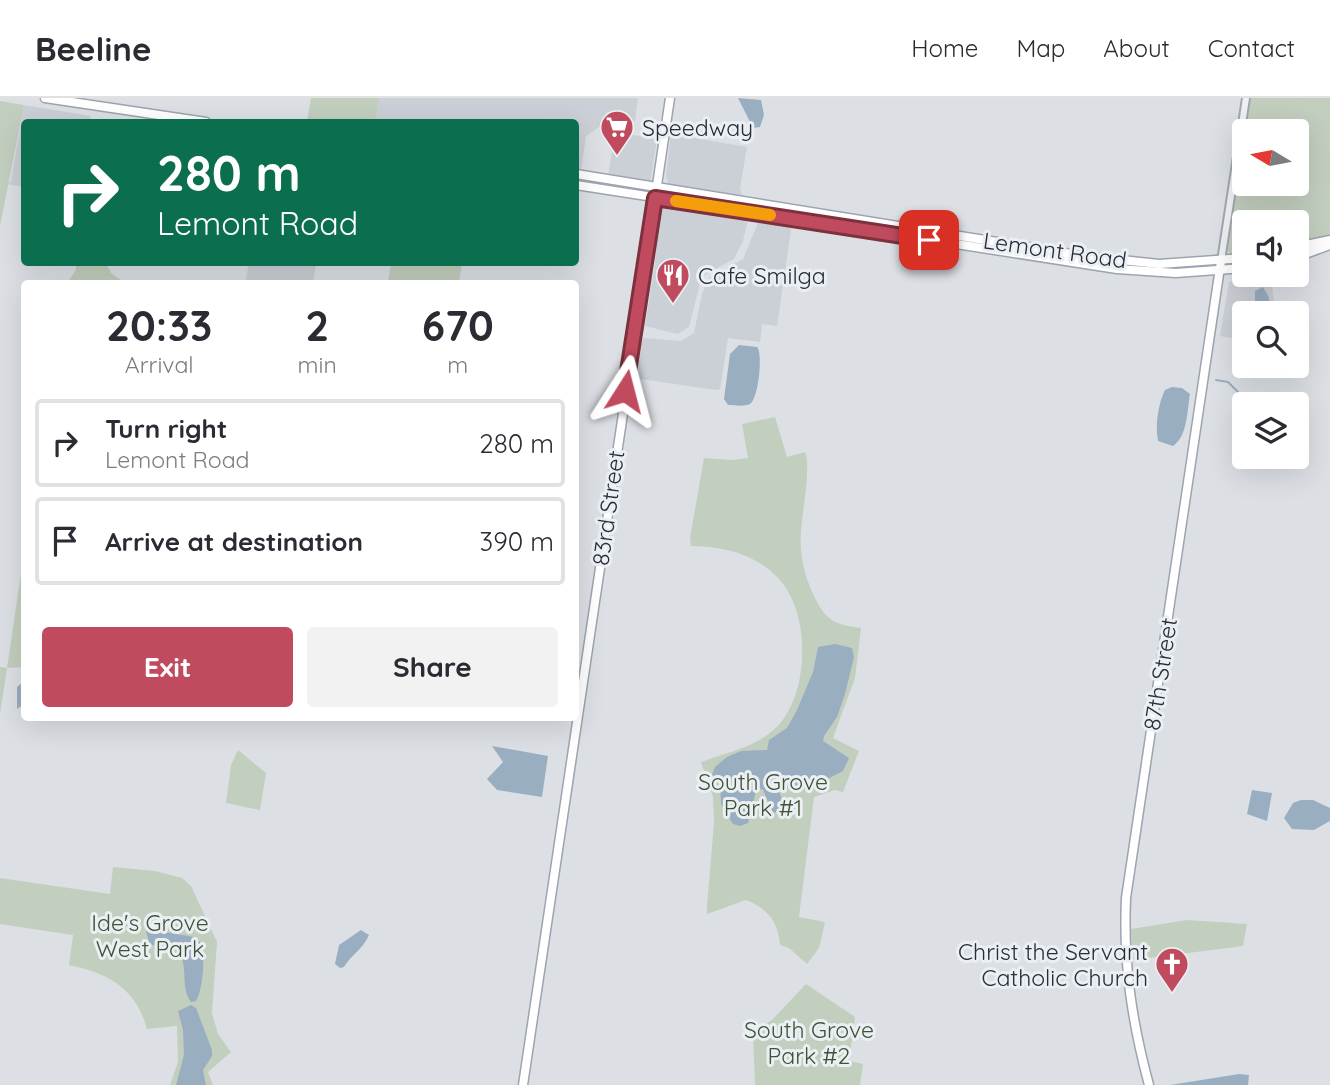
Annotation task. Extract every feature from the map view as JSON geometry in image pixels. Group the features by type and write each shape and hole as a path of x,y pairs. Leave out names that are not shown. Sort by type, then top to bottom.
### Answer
{"main road":[{"path":"45,98 186,119"},
{"name":"83rd Street","path":"579,709 670,98"},
{"name":"Lemont Road","path":"579,174 1084,256 1140,263 1232,267"},
{"name":"Lemont Road","path":"579,185 1117,269 1220,266 1232,262"},
{"path":"1309,244 1330,240"},
{"path":"1309,253 1330,246"},
{"name":"87th Street","path":"1149,1085 1128,993 1125,955 1126,898 1220,266"},
{"name":"83rd Street","path":"523,1085 577,721"}],"street":[{"path":"1220,266 1246,98"}],"shaded area":[{"path":"379,98 638,98 635,121 612,118 586,136 581,171 579,119 376,119"},
{"path":"24,105 91,116 90,119 22,119"},
{"path":"21,123 21,186 7,184 11,181"},
{"path":"615,132 657,139 650,184 608,177"},
{"path":"671,134 747,147 740,188 742,195 669,185 666,176"},
{"path":"662,204 745,215 748,219 743,241 734,259 702,276 689,327 678,334 645,326 655,265 658,212"},
{"path":"760,218 792,223 777,326 762,324 760,342 728,338 720,389 634,378 639,344 644,338 681,341 694,333 702,294 709,278 743,259"},
{"path":"248,266 316,266 313,280 246,280"},
{"path":"1232,281 1232,287 1272,287 1274,301 1232,301 1232,338 1220,336 1229,282"}],"green space":[{"path":"311,98 379,98 376,119 308,119"},
{"path":"1249,98 1330,98 1330,234 1309,240 1309,210 1233,210 1235,196 1309,196 1309,119 1246,119"},
{"path":"0,101 24,105 0,226"},
{"path":"1232,220 1232,256 1228,250"},
{"path":"76,266 108,266 111,273 121,280 69,280"},
{"path":"391,266 462,266 459,280 388,280"},
{"name":"South Grove Park #1","path":"775,417 787,457 805,452 807,459 801,544 802,560 815,598 828,617 838,623 861,628 855,678 833,738 859,751 843,792 835,790 814,797 799,917 825,922 819,948 807,964 789,948 780,945 777,929 770,917 746,900 707,914 714,822 713,797 701,762 755,742 774,730 791,706 797,689 802,650 801,630 789,593 770,570 738,553 691,546 690,538 704,458 748,458 742,424"},
{"path":"21,573 21,667 7,668"},
{"path":"0,667 7,668 0,714"},
{"path":"238,750 266,773 260,810 226,803 231,765"},
{"name":"Ide's Grove West Park","path":"113,867 155,871 182,878 191,886 217,942 212,1013 218,1034 231,1052 208,1072 213,1085 170,1085 178,1062 177,1026 147,1029 136,1003 128,993 108,978 69,965 73,935 0,924 0,878 110,894"},
{"path":"1187,920 1247,924 1243,946 1133,960 1131,929"},
{"name":"South Grove Park #2","path":"806,984 855,1017 849,1061 863,1064 860,1085 755,1085 753,1031 772,1020"}],"water":[{"path":"738,98 761,100 764,115 760,127 753,128"},
{"path":"1263,287 1269,301 1255,301 1255,291"},
{"path":"739,345 757,347 760,366 753,400 742,406 728,405 724,399 730,354"},
{"path":"1172,387 1182,388 1190,394 1182,436 1173,446 1158,441 1157,428 1159,408 1165,390"},
{"path":"835,644 852,648 854,657 837,717 823,741 849,758 843,771 810,788 786,788 777,779 775,783 784,803 778,813 773,812 763,790 757,787 748,823 740,826 733,824 721,804 720,781 711,785 709,782 715,767 727,757 741,751 767,750 769,740 787,728 797,710 813,672 818,647"},
{"path":"21,684 21,706 17,709 17,687"},
{"path":"492,746 548,756 542,797 497,790 487,779 503,762"},
{"path":"1252,790 1272,793 1267,821 1247,814"},
{"path":"1313,800 1330,808 1330,821 1314,830 1292,829 1284,818 1293,803"},
{"path":"361,930 369,935 367,940 344,967 340,968 335,964 339,945"},
{"path":"146,931 194,937 200,942 203,972 196,1001 191,1002 187,995 184,966 179,952 173,946 150,945"},
{"path":"191,1005 196,1008 212,1056 203,1070 206,1085 176,1085 184,1055 183,1030 178,1011"},
{"path":"1239,1074 1249,1075 1248,1085 1170,1085"}],"waterway":[{"path":"1216,380 1228,382 1238,392"}],"slow traffic":[{"path":"676,201 770,215"}],"place":[{"name":"Speedway","path":"617,157"},
{"name":"Cafe Smilga","path":"673,305"},
{"name":"Christ the Servant Catholic Church","path":"1172,994"}],"route":[{"path":"625,391 655,198 929,240"}]}
